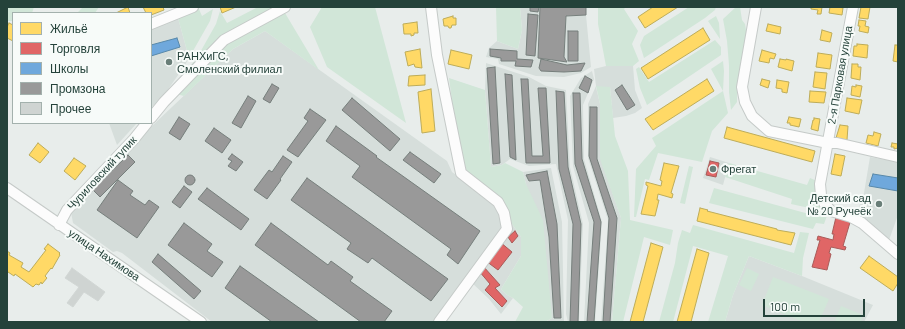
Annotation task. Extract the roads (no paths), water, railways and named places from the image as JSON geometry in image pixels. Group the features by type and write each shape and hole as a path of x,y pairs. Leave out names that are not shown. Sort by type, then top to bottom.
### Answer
{"street":[{"path":"152,24 193,7"},
{"path":"152,117 164,102 224,40 285,7"},
{"path":"431,7 437,55 460,173 498,202 504,213 507,229 439,322"},
{"path":"756,7 742,87 745,102 752,116 769,131 828,143 837,143 898,157"},
{"name":"2-я Парковая улица","path":"853,7 820,184 821,195 824,203 831,211 851,217 862,223 898,254"},
{"name":"Чуриловский тупик","path":"59,225 67,210 146,124"},
{"name":"улица Нахимова","path":"7,188 201,322"}],"place":[{"name":"РАНХиГС, Смоленский филиал","path":"169,62"},
{"name":"Фрегат","path":"713,169"},
{"name":"Детский сад № 20 Ручеёк","path":"879,204"}]}
